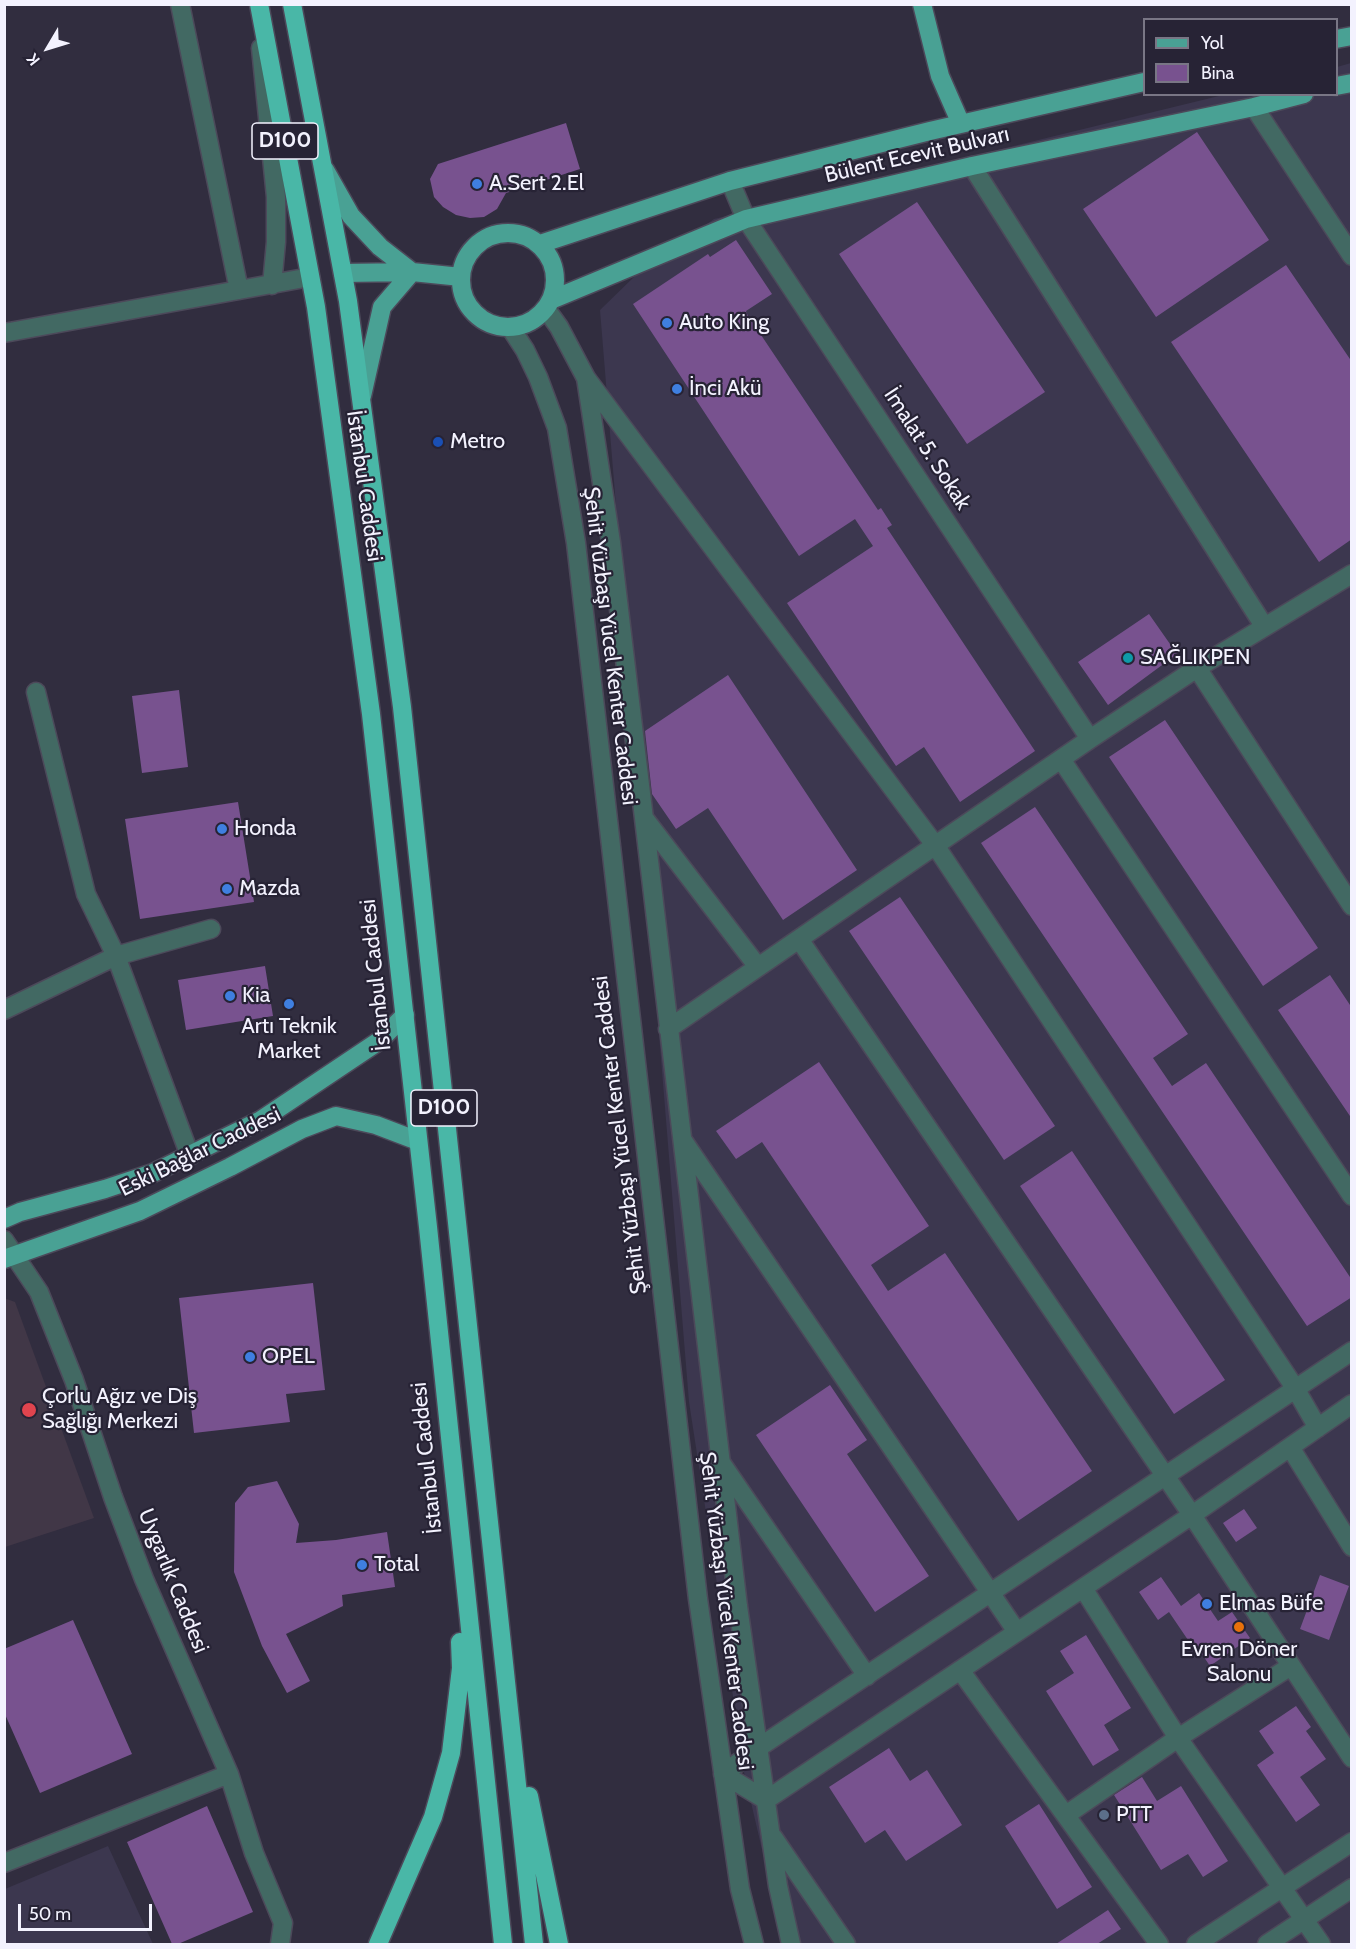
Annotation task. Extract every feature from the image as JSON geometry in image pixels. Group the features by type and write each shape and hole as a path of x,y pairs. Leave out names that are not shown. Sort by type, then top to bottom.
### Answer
{"highway":[{"name":"İstanbul Caddesi","path":"292,4 343,273 402,707 534,1944"},
{"name":"İstanbul Caddesi","path":"259,6 316,307 371,714 503,1944"},
{"path":"310,277 343,273"},
{"path":"378,1944 433,1817 451,1753 454,1733 461,1658 450,1451"},
{"path":"507,1689 559,1944"}],"main road":[{"path":"922,4 940,76 961,124"},
{"path":"540,244 730,182 961,124 1143,82"},
{"name":"Bülent Ecevit Bulvarı","path":"548,305 746,219 972,166 1254,107 1296,96"},
{"path":"323,166 351,216 380,247 412,272"},
{"path":"513,232 528,236 540,244 551,258 555,270 555,289 540,316 526,324 510,327 494,325 480,318 469,307 462,292 460,277 464,262 472,249 484,239 498,233 513,232"},
{"path":"361,398 382,307 412,272"},
{"path":"343,273 412,272 460,277"},
{"name":"Eski Bağlar Caddesi","path":"4,1218 153,1173 190,1156 261,1120 323,1080 379,1041 405,1015"},
{"name":"Eski Bağlar Caddesi","path":"10,1258 140,1211 303,1129 336,1116 376,1125 418,1141"}],"street":[{"path":"180,4 239,290"},
{"path":"259,6 263,78 276,197 276,242 272,285"},
{"path":"1254,107 1352,256"},
{"path":"972,166 1264,626"},
{"name":"İmalat 5. Sokak","path":"730,182 746,219 1090,739"},
{"path":"4,333 310,277"},
{"path":"548,305 586,378 935,845 1295,1388 1318,1428"},
{"name":"Şehit Yüzbaşı Yücel Kenter Caddesi","path":"510,327 525,350 556,428 576,543 698,1599 740,1889 754,1944"},
{"name":"Şehit Yüzbaşı Yücel Kenter Caddesi","path":"586,378 611,542 738,1606 778,1886 791,1944"},
{"path":"668,1029 1090,739 1197,668 1352,574"},
{"path":"1197,668 1352,906"},
{"path":"36,692 86,894 116,956 190,1156"},
{"path":"1061,759 1352,1196"},
{"path":"643,818 758,967"},
{"path":"4,1010 116,956 211,929"},
{"path":"799,939 1165,1475 1352,1758"},
{"path":"682,1138 1017,1632"},
{"name":"Uygarlık Caddesi","path":"4,1240 10,1258 39,1292 74,1380 113,1497 144,1579 229,1774 255,1853 283,1923 280,1944"},
{"path":"1352,1351 758,1748 723,1774 766,1800 1192,1515 1352,1404"},
{"path":"1290,1447 1352,1547"},
{"path":"721,1462 867,1676"},
{"path":"1083,1588 1178,1738 1321,1944"},
{"path":"1066,1815 1178,1738 1291,1666"},
{"path":"960,1670 1159,1944"},
{"path":"4,1863 229,1774"},
{"path":"770,1833 846,1944"},
{"path":"1196,1944 1352,1842"},
{"path":"1268,1944 1352,1888"}],"shaded area":[{"path":"1351,63 1351,1944 784,1944 743,1768 689,1402 600,310 636,275 714,219 1219,96 1338,96 1338,67"},
{"name":"Çorlu Ağız ve Diş Sağlığı Merkezi","path":"4,1298 15,1302 94,1518 5,1547"},
{"path":"108,1846 153,1944 5,1944 5,1889"}],"building":[{"path":"566,123 580,169 506,193 497,209 484,217 470,218 456,215 443,207 434,197 430,179 438,164"},
{"path":"1197,132 1269,240 1156,317 1083,209"},
{"path":"917,202 1045,392 967,444 839,254"},
{"path":"736,240 772,294 746,311 747,314 878,510 881,508 892,525 887,528 1035,751 960,802 924,747 896,766 787,603 873,546 855,519 799,556 633,304 708,254 710,257"},
{"path":"1286,265 1352,362 1352,539 1319,562 1171,342"},
{"name":"SAĞLIKPEN","path":"1149,614 1177,654 1108,705 1078,662"},
{"path":"728,675 857,870 783,920 708,808 676,829 652,794 645,731"},
{"path":"179,690 188,767 142,773 132,696"},
{"path":"1165,720 1318,948 1263,986 1109,757"},
{"path":"238,802 254,902 140,919 125,819"},
{"path":"1035,807 1188,1034 1153,1058 1172,1086 1206,1063 1352,1280 1352,1297 1307,1326 981,843"},
{"path":"900,897 1055,1126 1004,1160 849,931"},
{"path":"265,966 273,1016 186,1030 178,980"},
{"path":"1330,975 1352,1008 1352,1119 1278,1010"},
{"path":"819,1062 929,1226 871,1265 888,1291 945,1253 1092,1471 1018,1521 762,1142 736,1159 716,1131"},
{"path":"1072,1151 1225,1380 1174,1414 1020,1186"},
{"path":"313,1283 325,1390 286,1394 290,1422 194,1433 179,1298"},
{"path":"830,1385 867,1440 847,1454 929,1576 875,1612 756,1435"},
{"path":"277,1481 299,1524 296,1543 336,1540 387,1532 395,1587 342,1595 343,1606 286,1634 310,1681 287,1693 262,1646 234,1572 235,1503 248,1487"},
{"path":"1244,1509 1257,1528 1236,1542 1223,1523"},
{"path":"1320,1575 1349,1586 1329,1640 1300,1629"},
{"path":"1161,1577 1181,1606 1199,1593 1218,1621 1232,1612 1250,1638 1210,1666 1169,1612 1158,1620 1139,1592"},
{"path":"73,1620 132,1754 40,1793 4,1712 4,1649"},
{"path":"1086,1635 1131,1708 1104,1725 1119,1750 1093,1766 1046,1691 1074,1673 1060,1651"},
{"path":"1296,1706 1311,1727 1306,1731 1326,1759 1300,1777 1320,1805 1296,1822 1257,1765 1274,1753 1259,1731"},
{"path":"889,1748 910,1781 927,1770 962,1825 906,1861 885,1830 865,1843 829,1787"},
{"path":"1142,1777 1157,1801 1181,1786 1228,1861 1203,1877 1188,1854 1161,1870 1114,1795"},
{"path":"1039,1804 1092,1887 1057,1909 1005,1826"},
{"path":"207,1806 253,1912 178,1944 172,1944 127,1842"},
{"path":"1108,1910 1121,1929 1097,1944 1056,1944"}],"place":[{"name":"A.Sert 2.El","path":"477,184"},
{"name":"Auto King","path":"667,323"},
{"name":"İnci Akü","path":"677,389"},
{"name":"Metro","path":"438,442"},
{"name":"SAĞLIKPEN","path":"1128,658"},
{"name":"Honda","path":"222,829"},
{"name":"Mazda","path":"227,889"},
{"name":"Kia","path":"230,996"},
{"name":"Artı Teknik Market","path":"289,1004"},
{"name":"OPEL","path":"250,1357"},
{"name":"Çorlu Ağız ve Diş Sağlığı Merkezi","path":"29,1410"},
{"name":"Total","path":"362,1565"},
{"name":"Elmas Büfe","path":"1207,1604"},
{"name":"Evren Döner Salonu","path":"1239,1627"},
{"name":"PTT","path":"1104,1815"}]}
